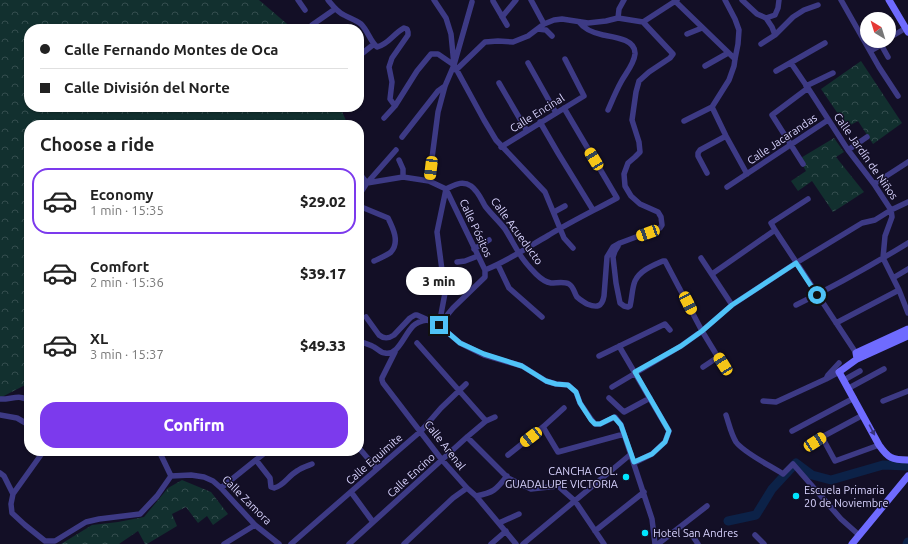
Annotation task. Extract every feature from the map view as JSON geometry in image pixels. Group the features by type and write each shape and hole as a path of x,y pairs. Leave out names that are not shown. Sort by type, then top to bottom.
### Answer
{"main road":[{"path":"889,0 907,30"},
{"path":"908,329 856,356 839,372 879,445 885,453 888,456 900,460 908,460"},
{"path":"856,356 908,336"},
{"path":"852,544 908,476"}],"street":[{"path":"298,0 304,10"},
{"path":"328,0 335,9 343,15 361,24"},
{"path":"434,0 446,18 451,34 455,68"},
{"path":"502,17 516,0"},
{"path":"531,0 544,24"},
{"path":"618,18 619,9 624,0"},
{"path":"455,68 485,42 513,42 528,36 544,24 554,20 562,19 588,23 618,18 643,22 676,0 734,59"},
{"path":"684,121 712,107 729,80 734,66 739,30 725,0"},
{"path":"742,0 757,14 766,18 775,35"},
{"path":"766,18 775,15 779,0"},
{"path":"841,0 898,96"},
{"path":"493,1 507,25"},
{"path":"429,181 438,112 445,86 455,68 472,2"},
{"path":"761,44 775,35 793,17 804,10 818,5"},
{"path":"313,24 335,9"},
{"path":"578,22 585,28 602,35 624,40 630,43 633,47 635,53 632,65 616,92 608,110"},
{"name":"Calle Acueducto","path":"446,189 458,183 464,183 471,186 494,217 504,227 519,253 535,274 544,281 552,283 568,283 573,288 576,296 583,302 597,307 600,305 604,296 607,257 613,247 620,242 660,228 662,225 661,217 658,212 640,204 631,196 625,186 624,174 628,163 640,152 639,142 632,120 639,81 649,72 670,58 673,54 643,22"},
{"path":"364,27 377,47 387,42 398,31 404,28 407,29 408,35 392,58 389,67 392,82 390,99 395,106"},
{"path":"686,34 702,28"},
{"path":"538,29 546,30 552,36"},
{"path":"896,35 907,30"},
{"path":"776,71 825,43"},
{"path":"364,52 374,44"},
{"path":"870,51 874,48"},
{"path":"884,48 888,57"},
{"path":"705,66 728,53"},
{"path":"384,118 395,106 417,71 431,54 438,54 455,68 496,140 545,192 564,238 574,248"},
{"name":"Calle Encinal","path":"502,147 584,96 565,59"},
{"path":"528,63 556,113"},
{"name":"Calle Jardín de Niños","path":"791,63 848,150 874,184 891,210 892,217 886,236 883,258"},
{"path":"803,164 772,115 807,87 833,73"},
{"path":"499,83 527,131"},
{"path":"402,138 438,91 445,86"},
{"path":"712,107 747,174"},
{"path":"485,270 498,265 561,228 617,198 564,108"},
{"name":"Calle Jacarandas","path":"727,187 828,120"},
{"path":"540,122 593,210"},
{"path":"707,173 698,156 698,152 726,136"},
{"path":"848,150 867,137"},
{"path":"364,188 396,150"},
{"path":"399,160 403,169 404,177"},
{"path":"874,184 908,162"},
{"path":"367,183 404,177 429,181 446,189 437,232 445,293 439,325"},
{"path":"364,179 367,183"},
{"name":"Calle Pósitos","path":"439,325 453,308 485,277 485,270 446,189"},
{"path":"808,199 771,222 856,356"},
{"path":"612,387 681,346 702,331 732,305 796,263 862,223 875,220 908,202"},
{"path":"554,212 565,206"},
{"path":"364,208 388,218 395,232 395,244 391,252 374,261"},
{"path":"712,274 775,230"},
{"path":"474,248 488,240"},
{"path":"620,242 613,257 620,303 624,306 629,306 635,281 638,276 653,265 664,261 666,262 702,331 728,372"},
{"path":"796,305 817,295 908,243"},
{"path":"457,262 465,261 478,256"},
{"path":"702,258 732,305"},
{"path":"883,258 899,290 908,313"},
{"path":"498,265 509,288 542,317"},
{"path":"893,278 908,269"},
{"path":"836,324 899,290"},
{"path":"366,317 379,335 390,338 412,316 417,315 439,325 460,343 484,354 522,366 546,381 568,385 576,392 580,403 595,424 600,424 614,417 621,425 644,492 652,519 655,544"},
{"path":"364,343 382,353 392,353 412,327 420,321 427,320"},
{"path":"599,356 665,324 670,330"},
{"path":"417,343 486,421"},
{"path":"619,346 669,431 665,442 652,454 634,462"},
{"name":"Calle Arenal","path":"395,351 382,380 442,460 476,496 516,544"},
{"path":"703,367 718,357"},
{"path":"826,379 839,363"},
{"path":"849,388 884,369"},
{"path":"844,380 860,371"},
{"path":"762,401 776,402 839,372"},
{"name":"Calle Equimite","path":"291,544 421,431 441,408 466,384"},
{"path":"883,401 908,391"},
{"path":"0,399 24,398"},
{"path":"609,398 624,412 650,398"},
{"path":"792,431 854,398"},
{"path":"508,455 564,408"},
{"path":"726,415 732,433 742,448 783,474 793,464 841,519 860,535"},
{"path":"808,447 822,437 863,415"},
{"path":"1,416 18,418 24,422"},
{"name":"Calle Encino","path":"349,544 467,437 486,421 495,417"},
{"path":"543,427 558,452 624,434"},
{"path":"467,437 506,476 531,489 558,486 575,501 604,544"},
{"path":"822,437 835,461 879,445"},
{"path":"364,454 377,469"},
{"path":"523,544 631,454"},
{"path":"40,456 13,494 11,504 12,513 45,541 55,542 86,522 140,514 157,496 171,476 161,456"},
{"path":"220,488 261,456"},
{"path":"256,460 270,478 271,487 274,488 278,488 282,485 296,471 312,464"},
{"path":"0,473 4,476 13,494"},
{"name":"Calle Zamora","path":"171,476 191,475 209,478 255,525 279,544"},
{"path":"476,496 487,494 498,487 506,476"},
{"path":"404,544 467,488"},
{"path":"350,492 373,522"},
{"path":"595,532 644,492"},
{"path":"658,544 707,506"},
{"path":"499,523 519,514"},
{"path":"224,544 255,525"},
{"path":"491,544 506,531"},
{"path":"692,535 698,544"},
{"path":"755,535 764,544"}],"green space":[{"path":"0,0 259,0 287,24 24,24 24,112 342,112 346,120 24,120 24,386 0,398"},
{"path":"861,61 902,123 873,144 858,121 847,127 821,89"},
{"path":"834,138 844,152 836,157 864,192 833,212 812,181 798,191 791,181 806,171 799,159"},
{"path":"182,480 211,492 228,514 213,525 207,516 198,523 186,507 172,514 177,526 147,544 145,544 138,531 119,544 61,544 92,525 144,517 168,488"}],"waterway":[{"path":"728,521 756,515 772,489 796,463 812,475 831,480 883,465 908,466"}],"place":[{"name":"CANCHA COL. GUADALUPE VICTORIA","path":"626,477"},
{"name":"Escuela Primaria 20 de Noviembre","path":"796,496"},
{"name":"Hotel San Andres","path":"645,533"}],"route":[{"path":"439,325 460,343 484,354 522,366 546,381 568,385 576,392 580,403 595,424 600,424 614,417 621,425 634,462 652,454 665,442 669,431 635,372 681,346 702,331 732,305 796,263 817,295"}]}
